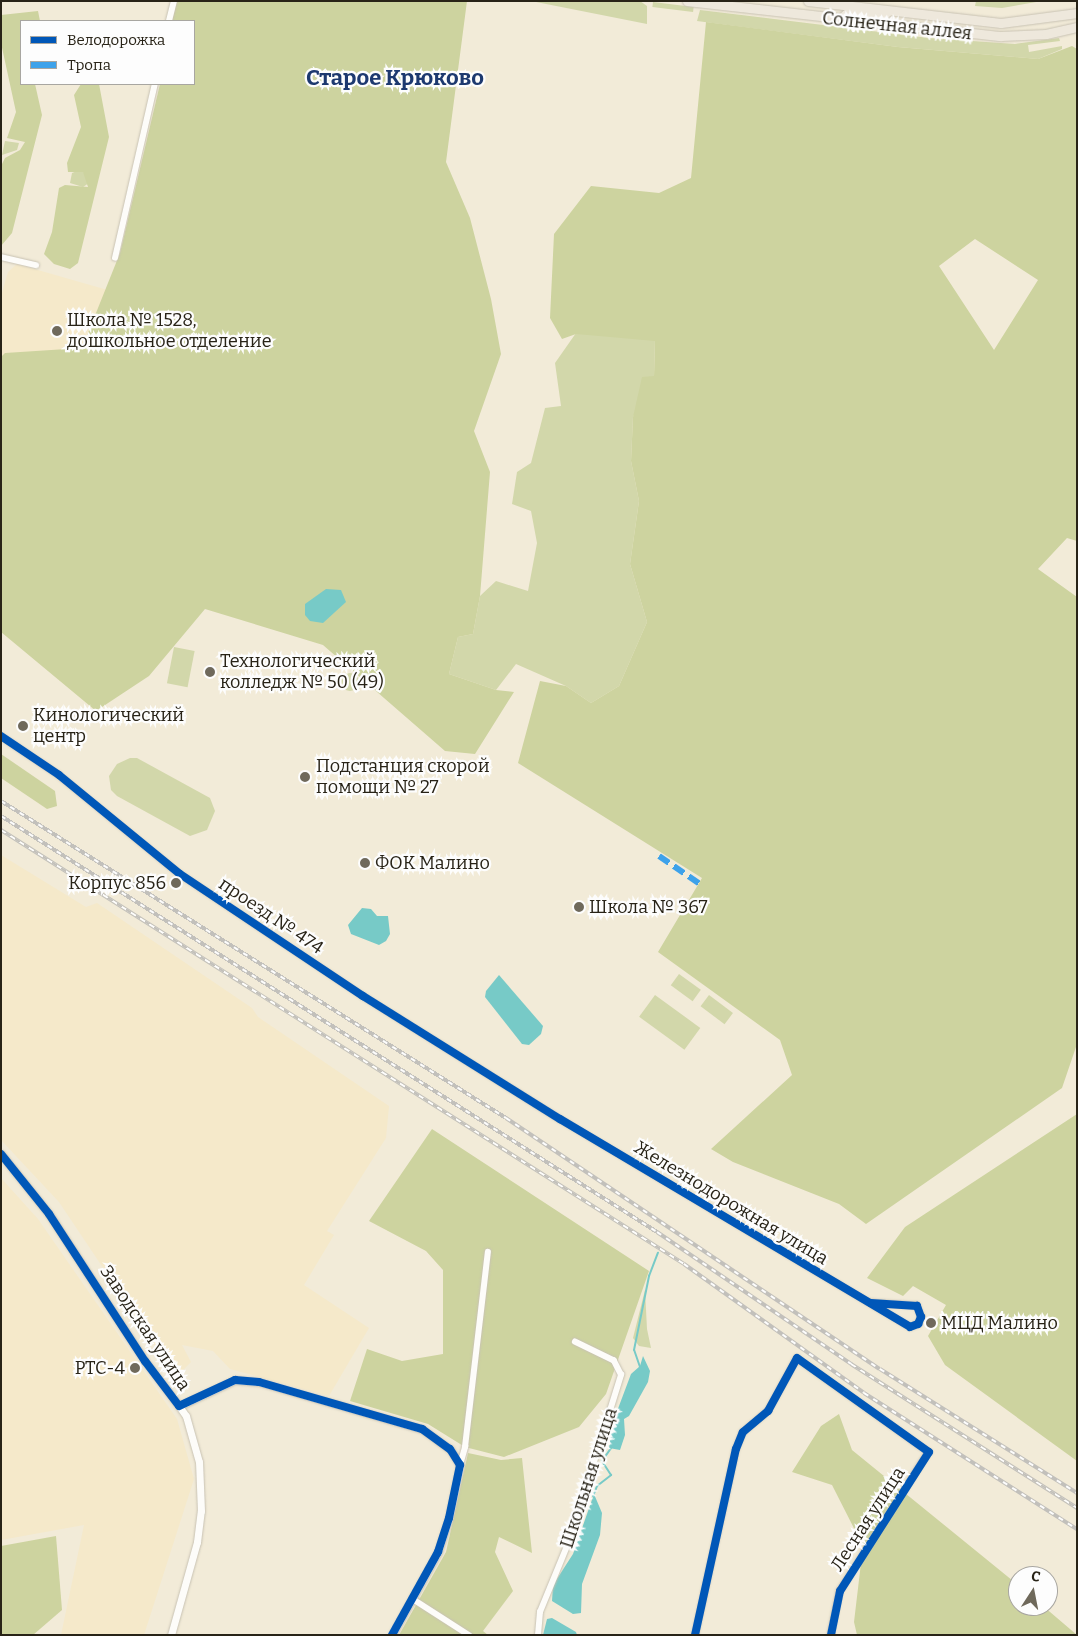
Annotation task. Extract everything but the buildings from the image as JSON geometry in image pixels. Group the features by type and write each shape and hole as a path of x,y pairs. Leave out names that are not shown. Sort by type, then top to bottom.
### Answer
{"main road":[{"name":"Солнечная аллея","path":"687,1 1001,36 1046,34 1077,27"},
{"name":"Солнечная аллея","path":"808,1 1001,22 1077,13"},
{"path":"845,20 842,17 846,14 881,17 888,11"}],"street":[{"path":"169,20 174,1"},
{"path":"115,258 155,85"},
{"path":"1,257 36,266"},
{"name":"проезд № 474","path":"1,736 59,774 185,877 363,996 537,1104"},
{"name":"Железнодорожная улица","path":"537,1104 910,1327 918,1324 921,1317 917,1306 870,1303"},
{"name":"Заводская улица","path":"1,1154 49,1214 145,1361 179,1406 236,1380 258,1382 422,1429 450,1449 460,1465"},
{"path":"392,1635 438,1552 465,1447 488,1252"},
{"name":"Школьная улица","path":"538,1635 540,1612 570,1539 621,1375 614,1362 576,1342"},
{"name":"Лесная улица","path":"695,1635 736,1449 743,1432 768,1411 796,1365 797,1358 929,1452 840,1591 831,1635"},
{"path":"170,1635 197,1542 201,1512 199,1462 186,1416 179,1406"},
{"path":"413,1599 469,1635"}],"shaded area":[{"name":"Школа № 1528, дошкольное отделение","path":"17,264 118,293 108,370 1,366 1,296 8,272"},
{"path":"1,855 86,907 97,903 252,1008 258,1017 389,1106 386,1138 327,1231 334,1235 304,1285 369,1328 329,1396 230,1369 213,1351 182,1345 191,1362 176,1377 59,1202 1,1140"},
{"path":"1,1178 38,1219 177,1419 194,1479 144,1635 61,1635 84,1525 1,1540"}],"green space":[{"path":"176,1 467,1 446,162 470,218 491,299 501,354 474,431 490,472 480,596 473,634 458,637 449,674 496,690 514,692 475,754 445,751 323,645 205,609 149,676 96,711 1,632 1,357 5,353 82,348 120,253 160,85 195,85 195,20 172,20"},
{"path":"531,1 640,1 647,6 647,24"},
{"path":"976,1 1042,1 1002,8 975,6"},
{"path":"653,2 694,7 693,12 652,7"},
{"path":"700,10 929,38 1015,44 1059,38 1060,41 1028,45 1029,52 1062,46 1062,49 1038,59 898,47 697,21"},
{"path":"38,11 40,20 20,20 20,85 35,85 42,115 12,233 1,246 1,166 5,158 20,150 25,142 7,138 16,112 1,43 1,15"},
{"path":"706,22 898,47 1038,59 1072,46 1077,49 1077,541 1067,538 1038,569 1077,597 1077,1044 1062,1088 866,1224 839,1204 733,1162 711,1149 792,1075 780,1040 658,952 702,878 518,763 540,681 566,686 591,703 619,686 647,622 630,564 639,501 631,461 633,417 642,377 654,376 655,341 576,334 562,339 550,318 554,234 591,186 659,193 691,178","holes":["975,239 1038,280 994,350 939,266"]},
{"path":"80,85 99,85 109,137 78,263 70,269 54,264 44,254 52,232 59,188 65,185 88,187 83,172 68,172 67,163 81,127 74,95"},
{"path":"5,141 19,143 17,150 2,155"},
{"path":"82,169 89,183 83,187 70,183 72,173"},
{"path":"576,333 655,340 654,376 633,417 631,461 639,501 630,564 647,622 619,686 591,703 566,686 516,664 496,690 449,674 458,637 473,634 480,596 496,581 528,591 537,543 531,511 512,504 517,472 531,463 545,408 561,406 555,363"},
{"path":"174,647 195,651 188,687 167,683"},
{"path":"346,673 354,673 359,678 357,689 346,691 341,686 341,678"},
{"path":"1,754 55,791 57,806 47,809 1,778"},
{"path":"130,758 137,758 210,798 215,811 207,830 190,836 117,796 111,790 109,776 117,764"},
{"path":"679,974 701,990 693,1001 671,985"},
{"path":"655,995 700,1028 684,1050 639,1017"},
{"path":"709,995 733,1013 725,1024 701,1006"},
{"path":"1077,1114 1077,1461 945,1365 928,1336 946,1305 913,1286 903,1296 867,1278 905,1227"},
{"path":"432,1129 649,1271 606,1394 579,1427 504,1457 465,1447 428,1424 350,1401 367,1349 402,1361 443,1354 443,1270 426,1251 369,1221"},
{"path":"645,1290 647,1329 651,1348 639,1346 633,1338"},
{"path":"839,1414 852,1450 1008,1577 1008,1616 1055,1616 1077,1635 857,1635 854,1622 863,1546 832,1485 792,1472 821,1426"},
{"path":"468,1453 501,1460 522,1458 532,1553 499,1537 495,1552 513,1591 483,1631 488,1635 399,1635 446,1552"},
{"path":"56,1536 62,1610 33,1635 1,1635 1,1546"}],"water":[{"path":"326,589 341,590 346,602 323,623 310,621 305,615 305,604"},
{"path":"362,908 371,909 377,916 388,916 390,934 386,941 379,945 351,934 348,925"},
{"path":"499,975 543,1026 541,1034 529,1045 522,1044 485,997 486,991"},
{"path":"643,1356 650,1371 648,1382 629,1416 624,1419 625,1435 620,1450 609,1448 613,1422 631,1374 640,1366"},
{"path":"594,1494 602,1513 600,1535 582,1584 581,1613 573,1614 552,1601 553,1585 573,1554"},
{"path":"552,1618 576,1632 577,1635 543,1635 547,1619"}],"waterway":[{"path":"640,1367 634,1350 649,1276 658,1253"},
{"path":"593,1496 597,1486 611,1475 602,1461 611,1448"}],"railway":[{"path":"1,801 506,1118 880,1369 1077,1493"},
{"path":"1,816 657,1232 851,1364 1077,1508"},
{"path":"1,830 684,1264 864,1393 1077,1529"}],"marked path":[{"path":"659,856 700,884"}],"cycle path":[{"path":"1,736 59,775 180,874 363,996 560,1119 910,1327 918,1324 921,1317 917,1306 871,1303"},
{"path":"1,1154 49,1214 145,1361 179,1406 235,1380 259,1382 422,1429 450,1449 460,1465 449,1518 438,1552 392,1635"},
{"path":"695,1635 736,1449 743,1432 768,1411 797,1358 929,1452 840,1591 831,1635"}],"place":[{"name":"Школа № 1528, дошкольное отделение","path":"57,331"},
{"name":"Технологический колледж № 50 (49)","path":"210,672"},
{"name":"Кинологический центр","path":"23,726"},
{"name":"Подстанция скорой помощи № 27","path":"305,777"},
{"name":"ФОК Малино","path":"365,863"},
{"name":"Корпус 856","path":"176,883"},
{"name":"Школа № 367","path":"579,907"},
{"name":"МЦД Малино","path":"931,1323"},
{"name":"РТС-4","path":"135,1368"}],"district":[{"name":"Старое Крюково","path":"395,78"}]}
